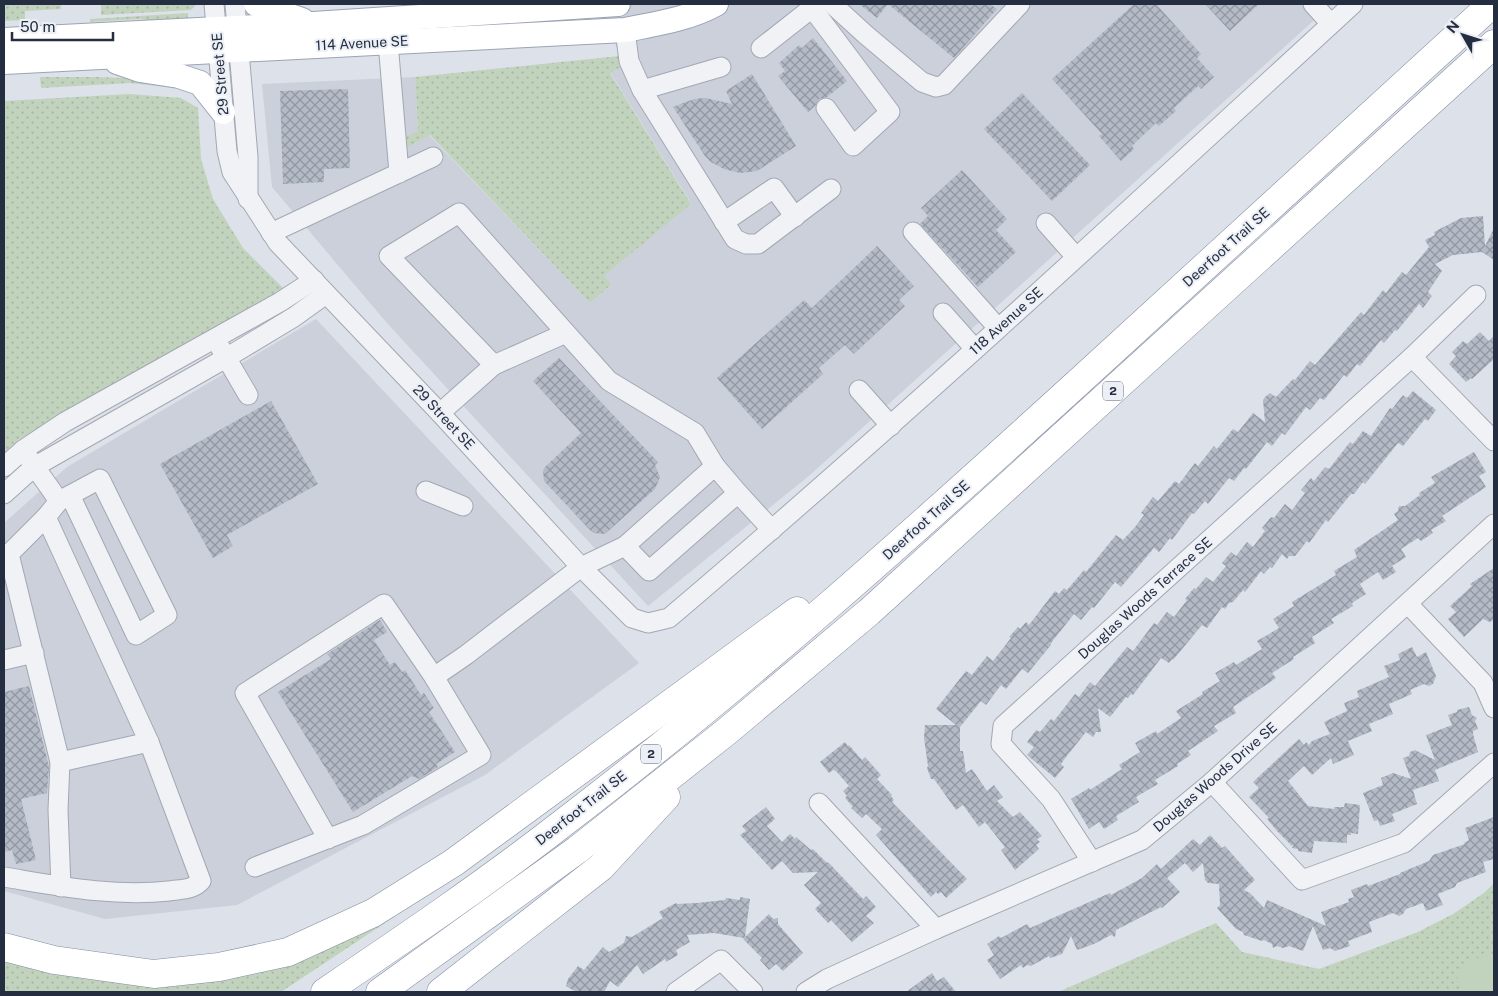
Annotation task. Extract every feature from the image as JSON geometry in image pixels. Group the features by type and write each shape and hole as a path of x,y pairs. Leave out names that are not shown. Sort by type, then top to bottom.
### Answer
{"highway":[{"name":"Deerfoot Trail SE","path":"324,992 411,934 562,824 710,708 852,587 1492,4"},
{"name":"2","path":"380,992 577,850 726,732 869,612 1494,44"},
{"path":"4,947 54,960 154,974 219,967 288,952 373,913 453,863 692,689 958,491"},
{"path":"441,992 602,867 726,732"}],"main road":[{"path":"256,4 313,24"},
{"name":"114 Avenue SE","path":"4,62 104,57 228,39 313,24 451,10 618,4"},
{"name":"114 Avenue SE","path":"4,40 228,39 388,42 625,30 668,21 716,4"},
{"path":"104,57 140,70 179,76 200,84 223,112"}],"street":[{"name":"29 Street SE","path":"214,4 228,39 248,156 248,200"},
{"name":"29 Street SE","path":"235,4 228,39 223,112 227,151 232,172 248,200 271,234 440,413 581,567 632,618 648,623"},
{"path":"832,4 922,82 936,87 944,85 1020,4"},
{"path":"1313,4 1331,24"},
{"name":"118 Avenue SE","path":"648,623 669,618 891,426 1353,4"},
{"path":"761,48 813,5 890,112 853,146 826,108"},
{"path":"625,30 629,61 642,90 735,239 746,244 758,244 831,189"},
{"path":"388,42 399,173"},
{"path":"642,90 721,66"},
{"path":"271,234 433,157"},
{"path":"724,222 774,188 795,217"},
{"path":"494,365 388,256 459,213 609,381 695,433 715,466 772,530"},
{"path":"1046,223 1076,257"},
{"path":"913,232 998,328"},
{"path":"4,467 23,450 65,422 216,338 314,280"},
{"path":"4,494 34,467 226,358 294,317 326,294"},
{"name":"Douglas Woods Terrace SE","path":"1092,862 1051,798 1001,744 1003,726 1412,357 1476,296"},
{"path":"943,314 975,349"},
{"path":"440,413 494,365 566,333"},
{"path":"216,338 248,395"},
{"path":"1412,357 1494,442"},
{"path":"859,390 891,426"},
{"path":"23,450 34,467 64,498 136,635 168,615 100,479 64,498 6,556 34,653 60,762 58,810 61,886"},
{"path":"434,677 466,655 581,567 625,546 715,466"},
{"path":"426,491 464,506"},
{"path":"625,546 649,571 738,493"},
{"path":"4,877 113,893 152,892 196,887 201,881 149,742 46,517"},
{"name":"Douglas Woods Drive SE","path":"806,992 827,979 936,929 1142,840 1212,782 1494,524"},
{"path":"255,867 328,839 363,825 481,755 434,677 384,604 245,693 328,839"},
{"path":"1408,604 1483,683 1494,708"},
{"path":"4,660 34,653"},
{"path":"60,762 149,742"},
{"path":"1212,782 1302,880 1404,843 1494,763"},
{"path":"819,802 936,929"},
{"path":"676,992 721,960 753,992"}],"shaded area":[{"path":"604,4 1332,4 810,475 648,606 386,322 272,187 262,84 415,77 418,131 407,147 429,135 590,303 612,284 604,276 691,203 610,72 623,65"},
{"path":"316,319 639,663 485,775 237,905 105,919 4,891 4,523 67,467"}],"green space":[{"path":"4,4 61,4 61,9 25,11 25,20 4,21"},
{"path":"101,4 195,4 195,6 191,10 101,15"},
{"path":"188,13 188,21 156,22 140,19 90,22 90,19"},
{"path":"619,56 623,66 610,73 691,204 604,276 612,284 590,303 430,135 407,147 404,138 418,131 415,77"},
{"path":"40,77 153,79 194,90 130,83 41,88"},
{"path":"130,94 181,98 198,108 201,159 213,199 243,248 283,288 18,440 4,453 4,101"},
{"path":"1494,883 1494,992 1058,992 1216,923 1242,952 1319,969 1418,932 1453,914 1484,893"},
{"path":"390,913 394,917 281,992 4,992 4,957 144,982"},
{"path":"1488,955 1494,956 1494,992 1460,992 1457,976 1473,959"}],"building":[{"path":"859,4 888,4 877,18"},
{"path":"888,4 990,4 997,9 954,58"},
{"path":"1134,4 1156,4 1201,54 1197,58 1214,77 1201,89 1198,86 1174,108 1176,111 1159,126 1156,123 1132,146 1134,149 1121,161 1099,136 1102,134 1052,79"},
{"path":"1205,4 1259,4 1230,31"},
{"path":"813,38 847,81 827,97 819,99 808,112 778,76 785,71 779,63 799,45 802,48"},
{"path":"752,74 796,146 757,171 740,173 724,169 711,162 705,156 673,107 694,99 705,98 732,104 726,91"},
{"path":"348,89 350,168 324,169 324,182 283,184 280,91"},
{"path":"1022,93 1090,165 1052,201 984,129"},
{"path":"962,170 1007,219 996,230 1016,252 978,287 920,224 928,216 921,208"},
{"path":"1483,216 1485,246 1494,228 1494,260 1482,252 1453,255 1435,264 1442,271 1428,292 1432,296 1423,308 1419,304 1397,331 1395,330 1384,343 1381,340 1360,366 1357,364 1347,377 1344,375 1324,400 1320,398 1310,410 1306,407 1285,435 1282,433 1272,446 1267,442 1234,481 1229,478 1208,504 1205,501 1194,514 1192,513 1172,540 1170,538 1159,552 1154,548 1121,587 1115,582 1094,608 1092,607 1081,620 1074,614 1028,673 1022,669 1006,689 1001,685 986,705 981,701 960,727 960,751 963,751 966,773 972,769 987,791 994,785 1003,797 997,801 1013,817 1020,812 1042,836 1037,839 1040,842 1036,845 1039,849 1015,870 1001,850 1005,847 985,822 979,827 963,805 956,810 934,779 931,779 927,768 924,738 925,725 956,725 936,709 966,671 972,675 987,656 993,661 1018,627 1020,629 1026,622 1029,625 1055,591 1059,594 1064,588 1067,590 1084,570 1086,572 1116,535 1123,540 1144,515 1141,513 1153,497 1158,501 1175,481 1179,484 1195,463 1198,466 1214,446 1217,449 1233,429 1238,432 1253,413 1265,422 1263,400 1265,397 1270,393 1276,397 1293,379 1295,380 1310,361 1315,365 1361,312 1364,315 1383,290 1386,293 1402,272 1406,275 1429,247 1425,240 1435,235 1434,232 1461,218"},
{"path":"877,246 914,286 899,300 905,306 854,354 845,345 819,368 823,374 762,429 717,378 804,300 812,308"},
{"path":"1480,332 1489,341 1494,336 1494,359 1466,382 1449,364 1456,356 1452,352 1463,341 1467,344"},
{"path":"559,358 658,462 655,465 660,477 655,489 603,534 594,533 590,530 544,481 543,470 545,467 581,433 533,381"},
{"path":"1413,391 1436,410 1428,421 1425,419 1403,446 1398,443 1365,484 1363,482 1354,494 1351,494 1328,522 1326,520 1309,543 1307,541 1295,556 1289,556 1287,559 1282,554 1272,568 1270,567 1264,574 1261,571 1245,592 1243,590 1225,609 1222,607 1207,628 1202,625 1173,660 1169,663 1161,658 1133,695 1131,694 1128,698 1126,697 1110,717 1098,708 1101,732 1096,732 1093,737 1086,732 1061,764 1064,767 1055,778 1027,755 1034,747 1027,742 1036,730 1040,732 1051,719 1054,721 1075,694 1079,697 1090,682 1095,686 1127,647 1133,651 1154,623 1157,625 1167,612 1174,617 1187,600 1185,599 1206,577 1213,582 1226,566 1222,563 1231,552 1236,556 1247,542 1253,547 1265,531 1262,528 1271,517 1274,518 1285,504 1292,510 1305,493 1301,490 1311,478 1314,481 1325,467 1329,469 1350,442 1353,444 1363,431 1371,436 1390,408 1392,409 1403,395 1407,398"},
{"path":"271,401 318,484 227,535 233,546 213,558 160,464"},
{"path":"1474,452 1486,472 1479,476 1486,487 1442,516 1446,521 1431,530 1433,533 1421,541 1418,538 1401,549 1406,557 1392,566 1396,572 1383,580 1378,572 1360,584 1366,594 1352,603 1353,606 1331,619 1334,623 1312,637 1315,643 1272,673 1276,678 1233,707 1236,713 1214,726 1218,731 1188,751 1191,755 1177,764 1178,766 1155,780 1158,784 1136,797 1139,802 1116,816 1118,820 1104,829 1099,822 1089,829 1071,799 1089,788 1090,790 1122,769 1119,765 1140,752 1135,743 1156,731 1157,734 1181,718 1176,711 1220,681 1215,673 1234,662 1236,665 1262,649 1257,641 1279,628 1273,619 1294,606 1292,602 1336,575 1334,571 1357,557 1354,550 1398,520 1394,514 1398,511 1399,506 1405,506 1420,495 1419,493 1435,483 1431,477"},
{"path":"1494,568 1494,619 1490,622 1483,619 1464,637 1448,619 1456,612 1450,606 1472,586 1470,584"},
{"path":"380,620 387,632 374,640 390,665 395,662 402,672 405,670 421,695 424,693 434,708 429,712 455,752 436,764 438,767 419,779 412,776 353,812 278,692 331,659 327,654"},
{"path":"1412,647 1417,657 1426,652 1436,676 1433,684 1429,686 1424,684 1410,690 1412,694 1389,704 1393,714 1369,724 1372,731 1348,741 1354,755 1333,764 1331,758 1312,775 1304,766 1288,781 1308,806 1334,809 1334,807 1344,807 1345,803 1360,805 1358,834 1351,833 1351,835 1347,835 1347,843 1314,841 1312,853 1292,848 1294,844 1292,846 1277,831 1267,819 1269,818 1249,797 1259,788 1253,782 1299,739 1304,745 1306,742 1309,745 1312,741 1330,734 1324,722 1347,711 1344,703 1359,697 1357,691 1389,677 1384,666 1400,660 1398,654"},
{"path":"29,686 49,767 47,793 21,799 36,860 16,864 12,850 4,852 4,692"},
{"path":"1469,707 1472,715 1477,718 1475,721 1478,729 1473,731 1473,734 1478,752 1435,770 1439,781 1413,790 1417,804 1392,814 1395,821 1380,826 1378,820 1374,821 1363,793 1383,785 1381,778 1393,773 1411,779 1403,758 1409,756 1410,752 1415,750 1435,760 1426,735 1452,725 1448,715"},
{"path":"845,742 862,760 865,757 881,775 877,779 892,795 894,800 892,802 967,879 946,898 941,892 938,894 936,892 931,897 876,835 882,829 866,814 862,818 851,808 853,807 845,798 847,796 843,791 849,786 836,771 833,770 829,773 820,762"},
{"path":"766,807 775,819 767,826 782,842 790,834 795,839 796,837 828,862 863,899 866,896 876,907 866,916 874,923 852,942 831,920 828,923 815,909 821,903 804,885 818,872 793,873 782,861 772,870 740,835 746,831 742,826"},
{"path":"1494,817 1494,859 1483,862 1486,872 1457,883 1455,887 1438,894 1443,905 1426,911 1423,903 1406,909 1399,916 1393,913 1369,922 1372,932 1348,941 1350,946 1335,951 1330,948 1323,950 1313,926 1303,951 1289,946 1273,948 1272,944 1264,940 1244,935 1217,908 1220,905 1219,884 1208,883 1205,880 1203,863 1193,872 1185,863 1167,878 1180,892 1162,908 1116,930 1115,937 1111,935 1077,950 1071,936 1062,954 1050,958 1049,956 1031,966 1027,965 1023,968 1021,965 1000,979 987,960 994,955 987,944 999,936 1001,938 1027,924 1030,928 1110,893 1111,895 1142,878 1157,864 1161,869 1193,839 1200,845 1210,835 1222,848 1225,846 1255,880 1244,890 1250,893 1264,908 1267,900 1326,926 1321,912 1349,902 1348,899 1354,897 1351,890 1400,874 1429,861 1433,855 1465,844 1469,840 1465,828"},
{"path":"740,897 750,899 745,937 769,914 773,919 778,918 778,924 803,953 783,971 776,964 769,970 760,960 762,958 744,938 714,933 687,935 690,942 676,950 678,955 666,962 665,959 643,974 637,965 618,987 610,981 604,992 576,992 566,986 568,979 578,966 584,970 603,947 609,952 624,943 626,936 632,937 663,918 659,912 676,903 697,903 725,900 726,898 740,900"},
{"path":"932,973 937,981 944,977 956,992 906,992"}]}
